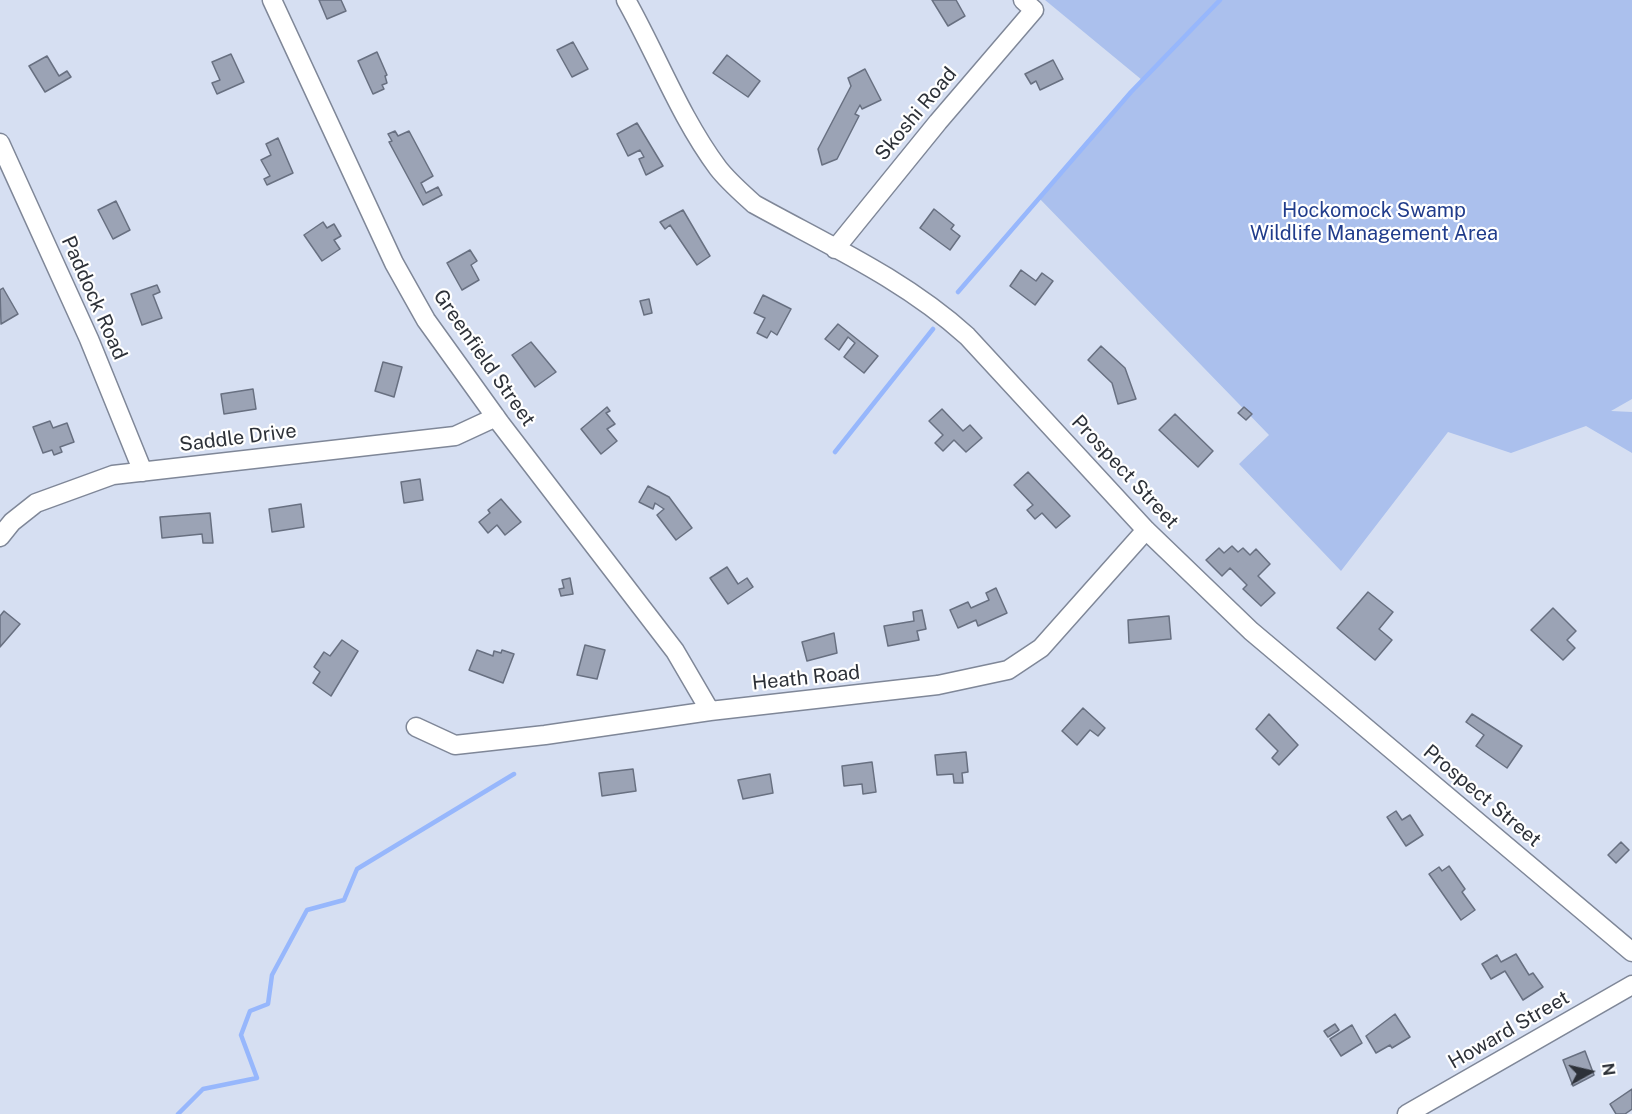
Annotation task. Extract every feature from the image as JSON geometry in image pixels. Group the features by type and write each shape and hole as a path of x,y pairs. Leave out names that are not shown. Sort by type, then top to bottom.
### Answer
{"street":[{"name":"Greenfield Street","path":"272,0 394,263 426,320 496,417 675,651 710,711"},
{"name":"Prospect Street","path":"626,0 688,120 719,169 754,204 884,274 946,318 1042,416 1146,530 1251,631 1632,952"},
{"name":"Skoshi Road","path":"835,249 1029,5"},
{"name":"Paddock Road","path":"0,143 89,339 143,472"},
{"name":"Saddle Drive","path":"0,537 6,518 36,503 113,475 455,436 496,417"},
{"name":"Heath Road","path":"416,727 454,745 545,735 710,711 938,685 1008,670 1041,648 1146,530"},
{"name":"Howard Street","path":"1407,1114 1632,986"}],"green space":[{"name":"Hockomock Swamp Wildlife Management Area","path":"1045,0 1632,0 1632,399 1611,411 1632,412 1632,453 1586,426 1511,453 1448,432 1341,571 1239,464 1269,435 1038,197 1142,80"}],"building":[{"path":"319,0 341,0 346,11 327,19"},
{"path":"932,0 956,0 965,16 948,26"},
{"path":"573,42 588,69 572,77 557,50"},
{"path":"377,52 387,75 385,76 387,83 382,85 384,89 373,94 358,61"},
{"path":"231,54 244,82 217,94 212,83 220,80 212,62"},
{"path":"727,55 760,81 748,97 713,73"},
{"path":"47,56 59,76 67,71 71,77 45,92 29,66"},
{"path":"1053,60 1063,79 1040,90 1036,81 1031,84 1025,74"},
{"path":"865,69 881,100 862,109 860,105 855,114 859,116 837,159 822,165 818,149 851,86 848,78"},
{"path":"637,123 663,166 646,175 639,159 644,157 640,150 628,156 617,134"},
{"path":"395,131 398,136 409,131 433,176 421,183 426,193 438,187 442,195 423,205 389,142 392,141 388,134"},
{"path":"278,138 293,173 267,185 264,179 270,176 261,160 271,155 266,144"},
{"path":"116,201 130,230 113,239 98,210"},
{"path":"934,209 954,225 951,229 960,236 950,250 920,228"},
{"path":"683,210 710,256 697,265 670,225 665,229 660,222"},
{"path":"323,222 327,228 334,224 341,236 334,240 340,249 322,261 304,235"},
{"path":"470,250 477,261 471,265 479,280 462,290 447,263"},
{"path":"1021,270 1036,281 1042,273 1053,281 1035,305 1010,286"},
{"path":"157,285 160,292 153,295 162,318 142,325 131,294"},
{"path":"3,288 18,314 1,324 0,290"},
{"path":"763,295 791,309 777,335 771,331 767,338 757,333 765,318 754,313"},
{"path":"649,299 652,313 644,315 640,301"},
{"path":"838,324 878,356 864,373 844,357 855,343 848,337 839,350 825,339"},
{"path":"531,342 556,372 535,387 512,355"},
{"path":"1101,346 1125,368 1136,399 1118,404 1112,383 1088,360"},
{"path":"383,362 402,367 394,397 375,391"},
{"path":"253,389 256,409 224,414 221,394"},
{"path":"607,407 610,411 606,413 615,424 607,429 617,441 601,454 581,429"},
{"path":"1244,407 1252,414 1246,420 1238,413"},
{"path":"942,409 963,431 970,425 982,438 966,452 954,440 943,451 935,443 943,435 929,421"},
{"path":"1175,414 1213,451 1198,467 1159,430"},
{"path":"50,421 53,428 67,423 74,442 60,447 62,452 54,455 52,450 43,453 33,427"},
{"path":"1028,472 1070,516 1056,528 1042,513 1035,519 1027,510 1033,505 1014,485"},
{"path":"420,479 423,500 404,503 401,482"},
{"path":"648,486 669,497 692,528 676,540 657,515 664,509 655,503 653,509 639,502"},
{"path":"501,499 521,522 505,535 497,525 488,533 479,522"},
{"path":"301,504 304,527 272,532 269,509"},
{"path":"210,513 213,543 203,543 202,534 162,538 160,517"},
{"path":"1232,546 1238,552 1243,548 1250,555 1256,549 1270,564 1258,576 1275,593 1261,606 1243,589 1247,585 1230,568 1222,576 1206,560 1219,548 1224,553"},
{"path":"727,567 738,584 747,578 753,587 728,604 710,578"},
{"path":"570,578 573,594 561,596 559,589 564,588 562,580"},
{"path":"996,588 1007,613 978,626 976,620 958,628 950,610 968,602 971,608 989,600 986,593"},
{"path":"1368,592 1393,612 1379,629 1392,640 1375,660 1337,628"},
{"path":"1553,608 1576,631 1567,640 1575,648 1563,660 1531,630"},
{"path":"922,610 926,629 917,631 919,640 888,646 884,626 914,621 913,612"},
{"path":"4,611 20,624 0,647 0,616"},
{"path":"1169,616 1171,639 1129,643 1128,620"},
{"path":"834,633 837,653 807,661 802,642"},
{"path":"342,640 358,651 331,696 313,683 320,672 314,667 324,652 330,656"},
{"path":"585,645 605,650 597,679 577,675"},
{"path":"477,650 493,656 494,651 501,653 502,650 514,654 503,683 469,670"},
{"path":"1083,708 1105,728 1098,736 1090,730 1077,745 1062,731"},
{"path":"1269,714 1298,745 1279,765 1272,758 1278,751 1256,729"},
{"path":"1472,714 1522,746 1507,768 1476,746 1484,735 1466,722"},
{"path":"966,752 968,772 962,773 963,783 954,783 953,774 937,775 935,755"},
{"path":"872,762 876,792 863,794 862,784 844,786 842,766"},
{"path":"633,769 636,791 602,796 599,773"},
{"path":"770,774 773,793 743,799 738,780"},
{"path":"1396,811 1402,820 1410,815 1423,835 1406,846 1387,817"},
{"path":"1621,842 1629,850 1616,863 1608,855"},
{"path":"1449,866 1465,889 1462,892 1475,910 1461,920 1429,874 1439,867 1442,871"},
{"path":"1516,954 1529,975 1533,973 1543,987 1523,1000 1505,971 1491,979 1482,964 1497,955 1501,962"},
{"path":"1395,1014 1410,1037 1392,1048 1390,1045 1376,1053 1366,1036"},
{"path":"1335,1024 1339,1030 1328,1037 1324,1031"},
{"path":"1352,1025 1362,1043 1341,1056 1330,1039"},
{"path":"1585,1051 1594,1075 1573,1086 1563,1060"},
{"path":"1632,1089 1632,1109 1625,1114 1616,1114 1610,1104"}],"waterway":[{"path":"958,292 1131,92 1220,0"},
{"path":"835,452 933,329"},
{"path":"178,1114 203,1089 257,1078 241,1035 250,1011 268,1004 272,975 307,910 344,900 357,869 514,774"}]}
